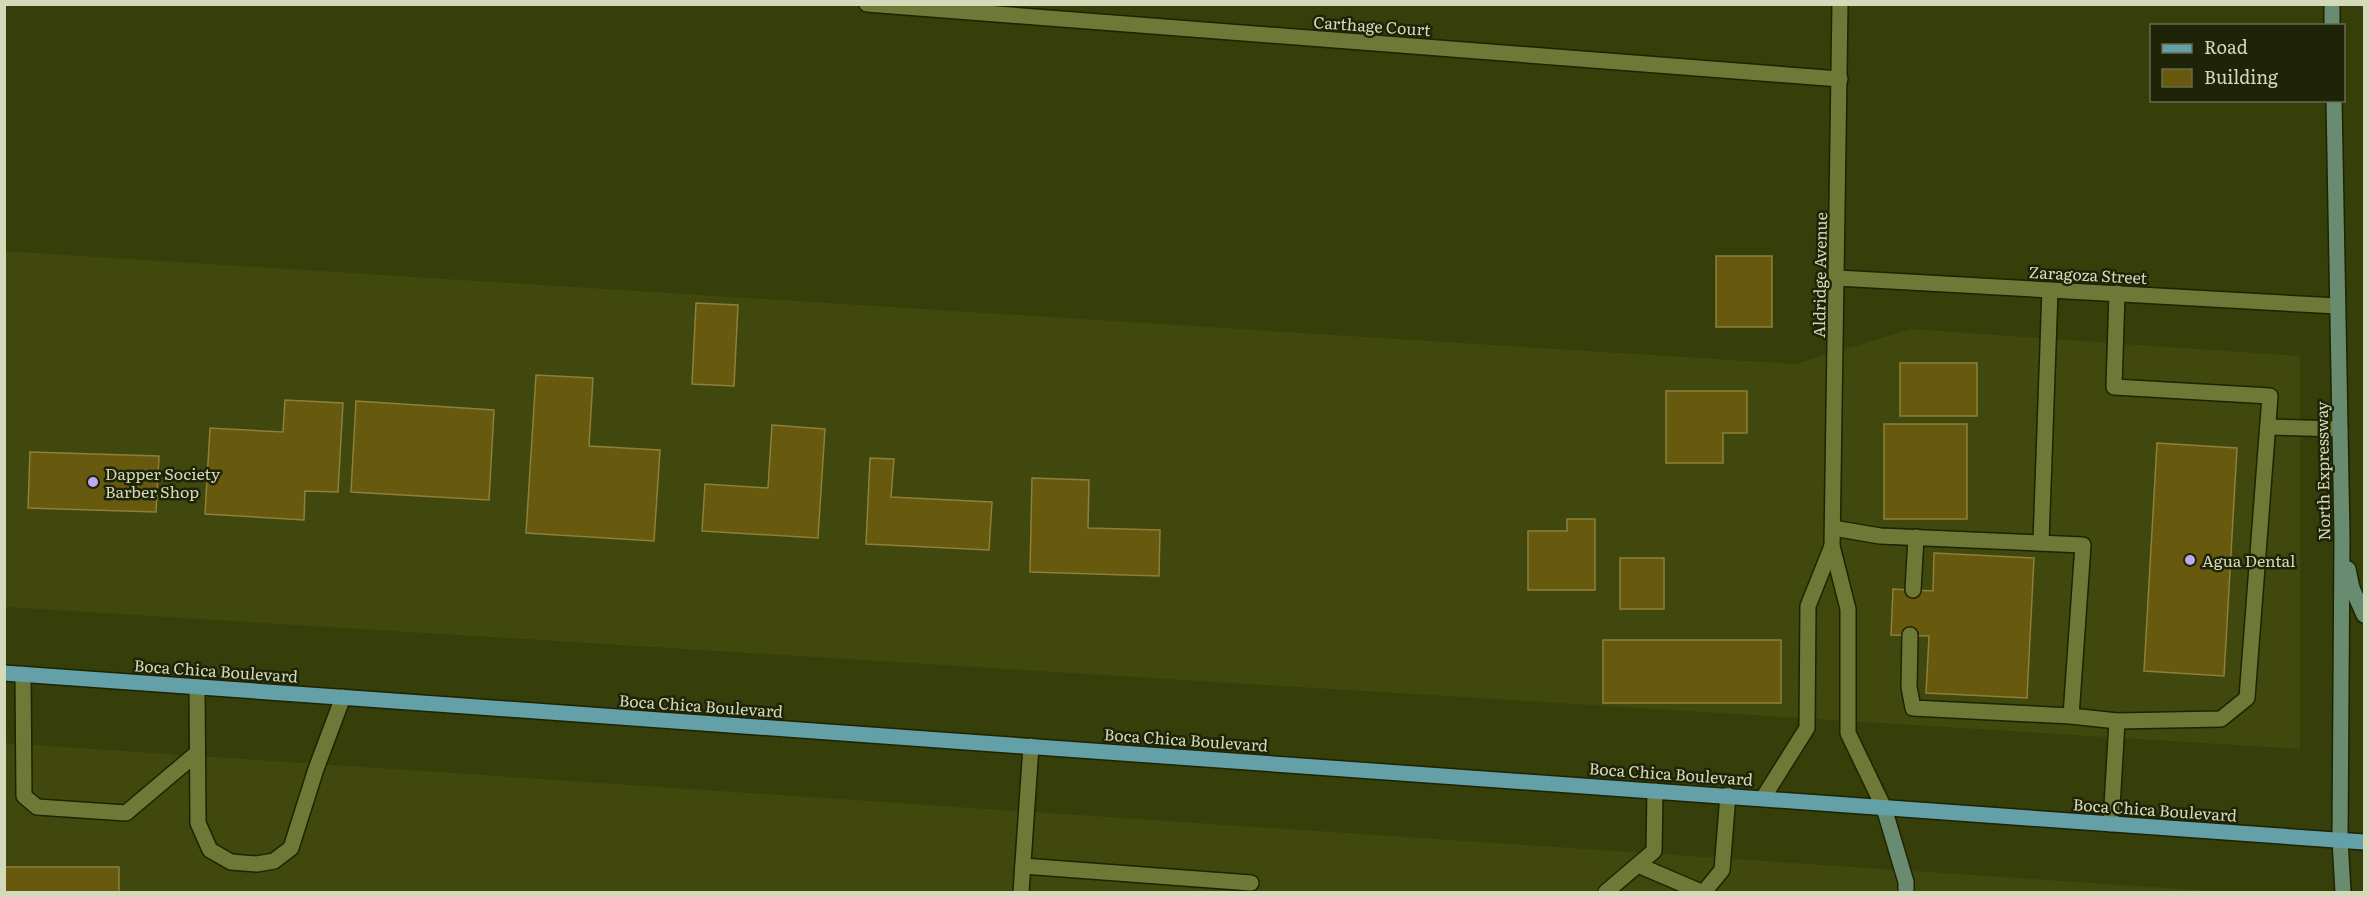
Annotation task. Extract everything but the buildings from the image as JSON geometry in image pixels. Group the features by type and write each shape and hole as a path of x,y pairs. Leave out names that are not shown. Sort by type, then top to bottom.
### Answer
{"main road":[{"path":"2332,4 2332,24"},
{"name":"North Expressway","path":"2334,102 2342,537 2340,840 2343,892"},
{"path":"2342,537 2352,588 2364,615"},
{"name":"Boca Chica Boulevard","path":"4,673 2364,842"},
{"path":"1884,808 1906,882 1906,892"}],"street":[{"name":"Carthage Court","path":"867,4 1839,79"},
{"name":"Aldridge Avenue","path":"1840,4 1832,546 1848,609 1848,734 1884,808"},
{"name":"Zaragoza Street","path":"1837,278 2337,306"},
{"path":"2042,542 2050,290"},
{"path":"1910,635 1909,687 1913,708 2071,716 2117,721 2221,719 2247,698 2270,396 2114,387 2117,293"},
{"path":"2268,427 2340,429"},
{"path":"1833,528 1880,536 2083,545 2071,716"},
{"path":"1913,590 1916,537"},
{"name":"Aldridge Avenue","path":"1763,798 1807,728 1808,606 1832,546"},
{"path":"23,674 24,796 37,807 126,813 197,753"},
{"path":"197,687 198,823 210,850 231,862 257,864 274,861 291,848 316,769 344,697"},
{"path":"2111,824 2117,721"},
{"path":"1021,892 1031,746"},
{"path":"1606,892 1654,851 1655,791"},
{"path":"1638,865 1703,892 1722,870 1728,795"},
{"path":"1023,866 1251,882"}],"shaded area":[{"path":"4,251 1795,364 1911,329 2300,356 2300,749 5,607"},
{"path":"5,743 2227,892 5,892"}],"place":[{"name":"Dapper Society Barber Shop","path":"93,482"},
{"name":"Agua Dental","path":"2190,560"}]}
